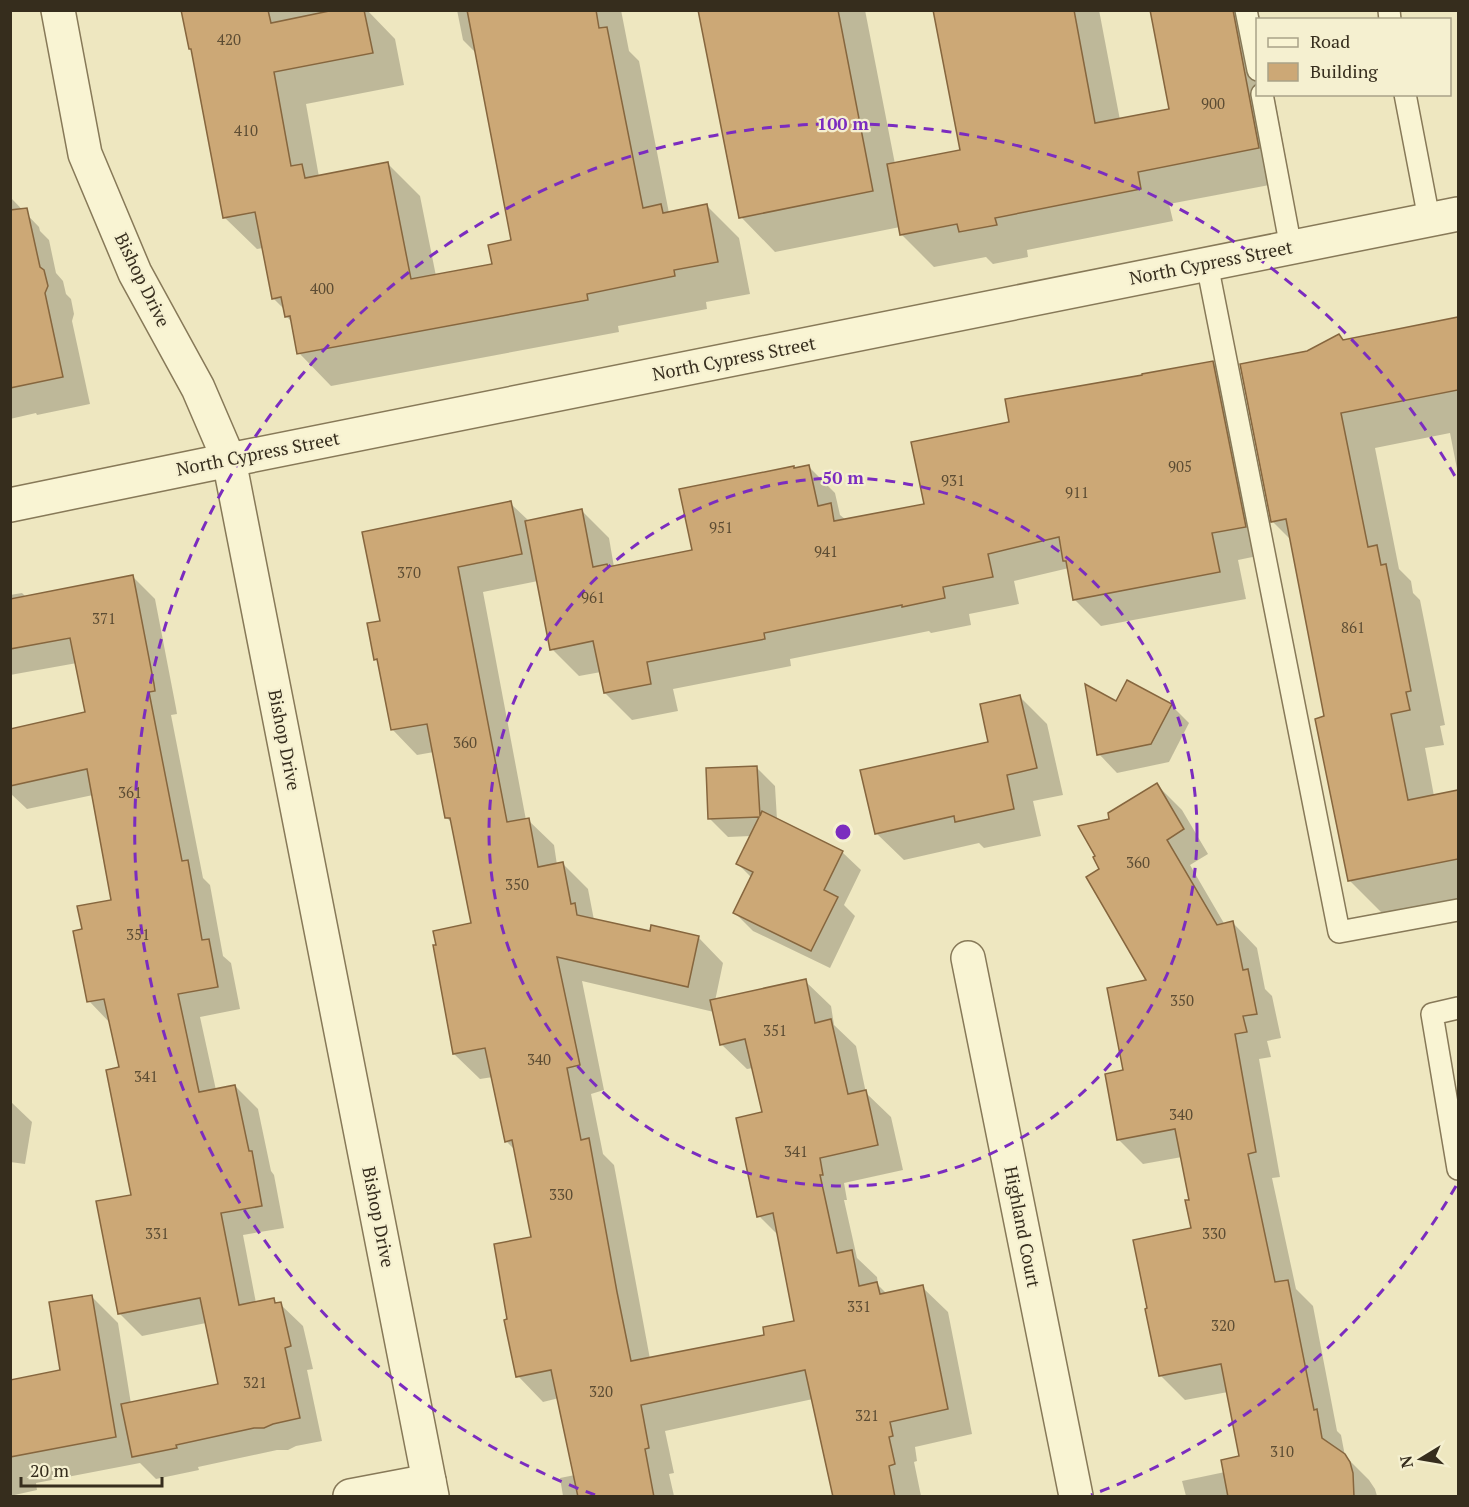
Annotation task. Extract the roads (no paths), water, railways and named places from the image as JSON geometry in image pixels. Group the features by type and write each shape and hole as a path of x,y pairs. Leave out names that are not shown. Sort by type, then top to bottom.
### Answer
{"street":[{"name":"Bishop Drive","path":"58,10 85,154 135,273 198,388 229,460 431,1489"},
{"name":"North Cypress Street","path":"10,505 1444,217"},
{"name":"Highland Court","path":"968,958 1076,1497"},
{"path":"350,1497 431,1489"}],"lane":[{"path":"1246,10 1256,65"},
{"path":"1262,96 1291,248"},
{"path":"1406,96 1444,217"},
{"path":"1207,264 1339,932 1458,909"},
{"path":"1458,1008 1432,1014 1458,1169"}]}
